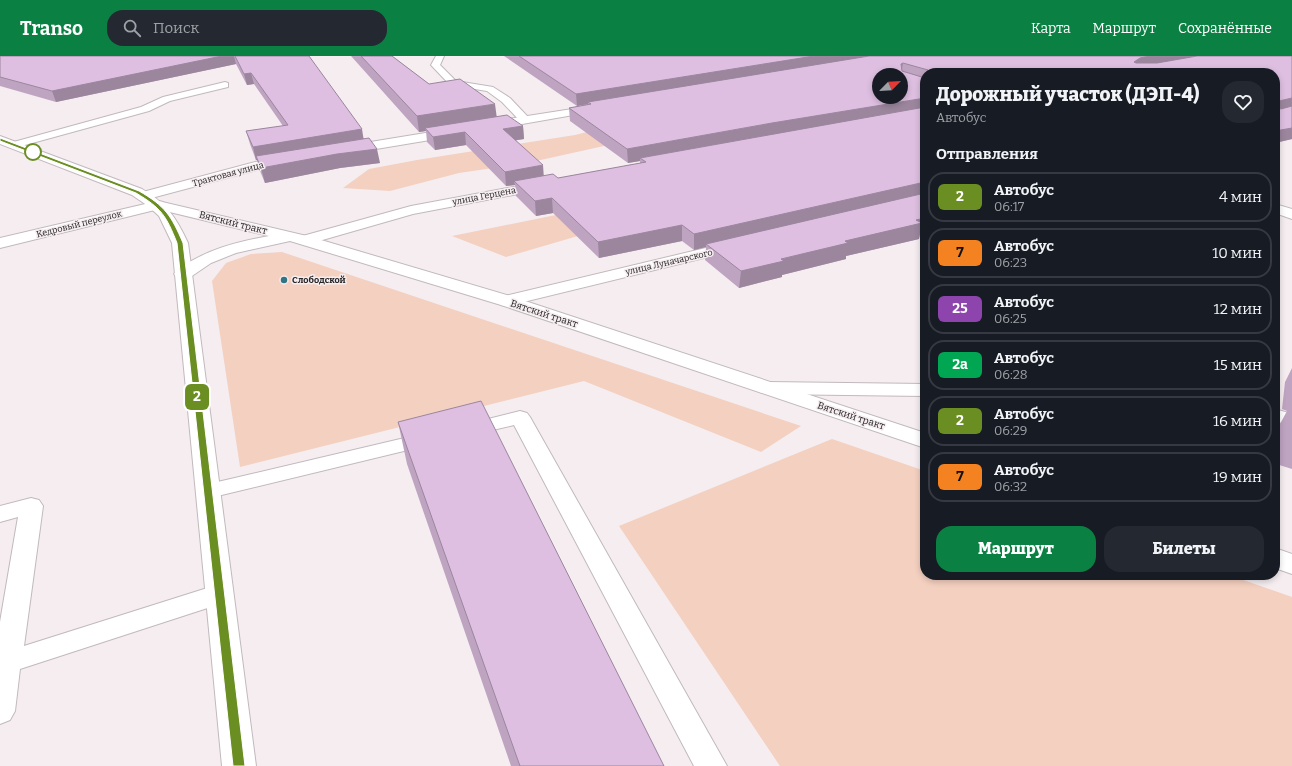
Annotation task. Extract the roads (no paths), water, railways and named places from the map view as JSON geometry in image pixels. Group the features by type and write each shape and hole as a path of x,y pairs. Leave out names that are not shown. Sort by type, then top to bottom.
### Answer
{"main road":[{"path":"480,128 610,106"},
{"path":"337,152 464,130"},
{"path":"0,140 151,200 172,222 180,243 239,766"},
{"name":"Трактовая улица","path":"151,200 264,164 300,158"},
{"name":"улица Герцена","path":"300,239 411,210 560,182"},
{"name":"Вятский тракт","path":"151,200 300,239 507,301 920,439"},
{"name":"Кедровый переулок","path":"0,243 151,200"},
{"path":"1280,210 1292,214"},
{"path":"183,274 195,264 228,250 270,240 300,239"},
{"name":"улица Луначарского","path":"507,301 751,243"},
{"path":"1280,560 1292,564"}],"lane":[{"path":"440,56 435,65 453,84 490,89 506,100 525,120"},
{"path":"14,145 145,109 167,99 225,85"},
{"path":"767,388 920,390"},
{"path":"1280,416 1292,420"},
{"path":"209,491 520,417 711,766"},
{"path":"0,514 31,506 6,650 0,711"},
{"path":"6,650 220,594"}],"place":[{"name":"Слободской","path":"284,280"}]}
